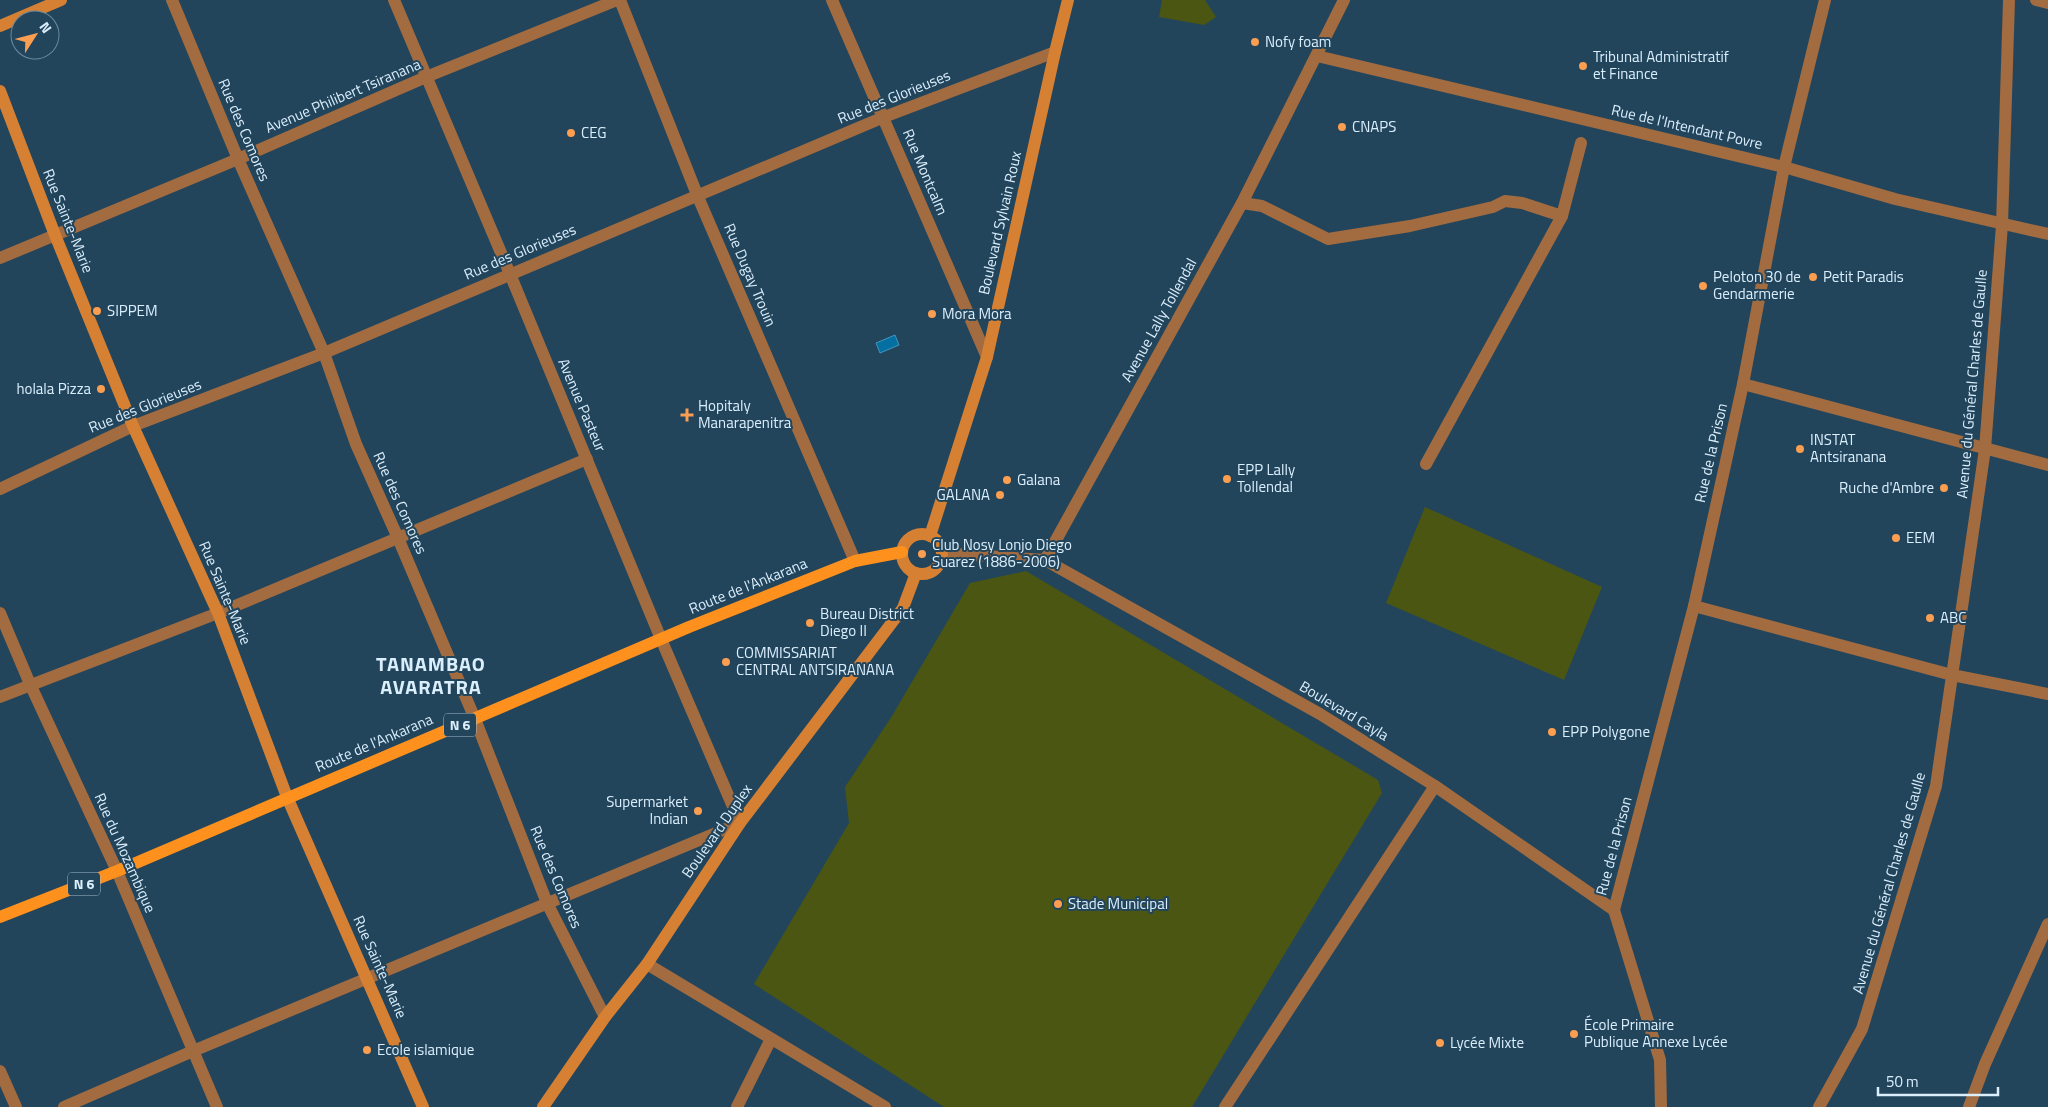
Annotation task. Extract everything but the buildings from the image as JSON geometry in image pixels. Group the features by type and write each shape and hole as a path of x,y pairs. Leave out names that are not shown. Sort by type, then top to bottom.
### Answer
{"main road":[{"path":"0,26 62,0"},
{"name":"Boulevard Sylvain Roux","path":"930,536 987,357 1068,0"},
{"name":"Rue Sainte-Marie","path":"0,92 55,235 133,426 218,612 287,797 423,1107"},
{"path":"919,534 930,536 937,541 942,553 942,559 934,570 929,573 916,573 904,564 902,552 904,546 913,536 919,534"},
{"name":"Route de l'Ankarana","path":"0,917 116,871 660,639 855,561 902,552"},
{"name":"Boulevard Duplex","path":"543,1107 605,1017 647,964 740,824 903,608 916,573"}],"street":[{"name":"Rue des Comores","path":"172,0 238,159 324,353 356,444 475,719 547,903 605,1017"},
{"name":"Avenue Pasteur","path":"394,0 510,274 660,639 740,824"},
{"name":"Avenue Philibert Tsiranana","path":"0,258 238,159 426,77 618,0"},
{"name":"Rue Dugay Trouin","path":"618,0 698,197 855,561"},
{"name":"Rue Montcalm","path":"832,0 987,357"},
{"name":"Avenue Lally Tollendal","path":"1045,560 1242,202 1344,0"},
{"name":"Rue de la Prison","path":"1614,910 1694,606 1743,384 1784,167 1825,0"},
{"name":"Avenue du Général Charles de Gaulle","path":"1819,1107 1862,1029 1936,786 1985,449 2002,225 2008,0"},
{"path":"2036,0 2048,3"},
{"name":"Rue des Glorieuses","path":"0,489 133,426 324,353 884,117 1055,52"},
{"name":"Rue de l'Intendant Povre","path":"1317,56 1784,167 1895,199 2048,234"},
{"path":"1426,464 1562,216 1581,143"},
{"path":"1242,202 1262,206 1328,239 1410,226 1493,207 1505,201 1522,203 1562,216"},
{"path":"1743,384 2048,465"},
{"path":"0,697 218,612 587,459"},
{"path":"942,553 1045,560"},
{"name":"Boulevard Cayla","path":"1045,560 1320,714 1435,786 1614,910"},
{"path":"1694,606 1952,674 2048,694"},
{"name":"Rue du Mozambique","path":"0,613 30,684 116,871 217,1107"},
{"path":"1225,1107 1435,786"},
{"path":"64,1107 193,1051 740,824"},
{"path":"1614,910 1660,1060 1661,1107"},
{"path":"1969,1107 1985,1064 2048,924"},
{"path":"647,964 885,1107"},
{"path":"737,1107 771,1039"},
{"path":"0,1071 16,1107"}],"green space":[{"path":"1162,0 1205,0 1216,17 1204,25 1159,17"},
{"path":"1425,507 1602,587 1564,680 1386,603"},
{"name":"Stade Municipal","path":"1026,571 1378,780 1382,793 1192,1107 944,1107 754,984 849,823 845,787 892,716 970,583"}],"water":[{"path":"895,335 899,345 880,353 876,343"}],"place":[{"name":"Nofy foam","path":"1255,42"},
{"name":"Tribunal Administratif et Finance","path":"1583,66"},
{"name":"CNAPS","path":"1342,127"},
{"name":"CEG","path":"571,133"},
{"name":"Petit Paradis","path":"1813,277"},
{"name":"Peloton 30 de Gendarmerie","path":"1703,286"},
{"name":"SIPPEM","path":"97,311"},
{"name":"Mora Mora","path":"932,314"},
{"name":"holala Pizza","path":"101,389"},
{"name":"Hopitaly Manarapenitra","path":"687,415"},
{"name":"INSTAT Antsiranana","path":"1800,449"},
{"name":"EPP Lally Tollendal","path":"1227,479"},
{"name":"Galana","path":"1007,480"},
{"name":"Ruche d'Ambre","path":"1944,488"},
{"name":"GALANA","path":"1000,495"},
{"name":"EEM","path":"1896,538"},
{"name":"Club Nosy Lonjo Diego Suarez (1886-2006)","path":"922,554"},
{"name":"ABC","path":"1930,618"},
{"name":"Bureau District Diego II","path":"810,623"},
{"name":"COMMISSARIAT CENTRAL ANTSIRANANA","path":"726,662"},
{"name":"EPP Polygone","path":"1552,732"},
{"name":"Supermarket Indian","path":"698,811"},
{"name":"Stade Municipal","path":"1058,904"},
{"name":"École Primaire Publique Annexe Lycée","path":"1574,1034"},
{"name":"Lycée Mixte","path":"1440,1043"},
{"name":"Ecole islamique","path":"367,1050"}],"district":[{"name":"TANAMBAO AVARATRA","path":"431,676"}]}
